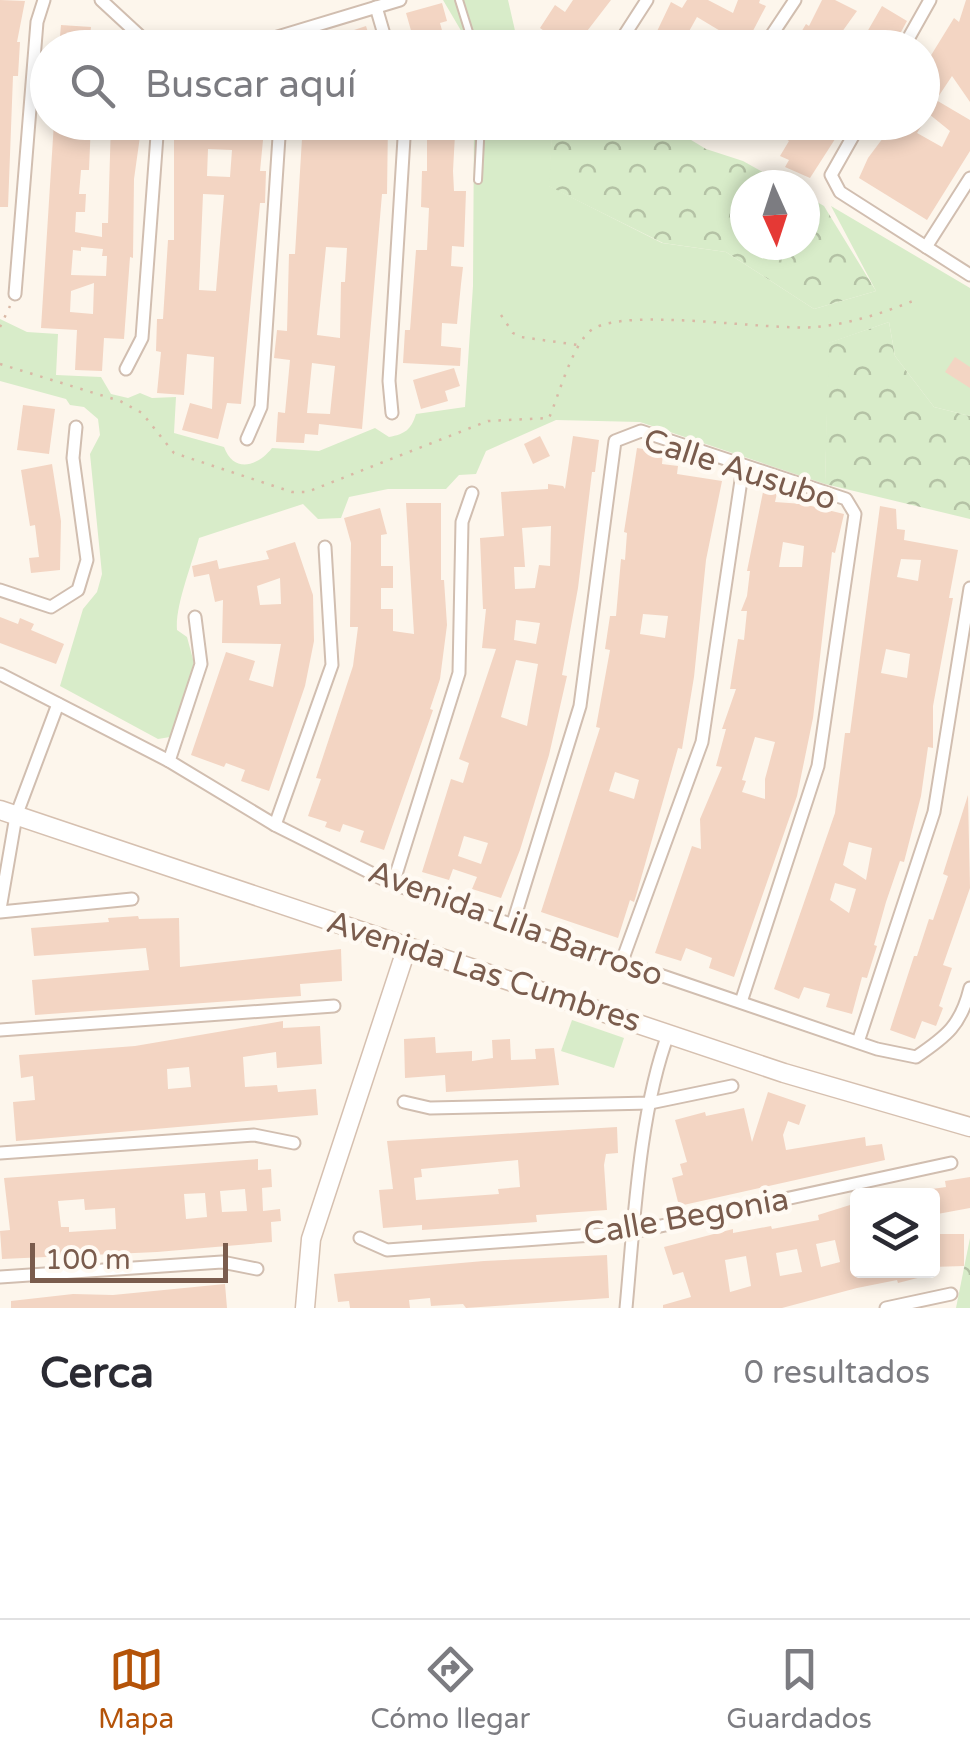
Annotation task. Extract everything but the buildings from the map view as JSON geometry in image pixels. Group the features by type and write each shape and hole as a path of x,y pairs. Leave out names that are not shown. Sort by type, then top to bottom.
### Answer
{"street":[{"path":"36,30 44,0"},
{"path":"101,0 134,30"},
{"path":"308,30 400,0"},
{"path":"628,30 647,0"},
{"path":"775,30 796,0"},
{"path":"913,30 930,0"},
{"path":"376,7 383,30"},
{"path":"15,294 30,109"},
{"path":"126,369 142,338 157,140"},
{"path":"246,439 260,407 279,140"},
{"path":"392,413 389,382 403,140"},
{"path":"850,140 831,175 840,192 970,275"},
{"path":"926,248 970,178"},
{"path":"0,590 50,607 78,590 86,560 73,458 76,427"},
{"name":"Calle Ausubo","path":"512,926 580,706 615,441 640,430 846,500 855,514 818,766 741,1002"},
{"path":"622,962 702,742 743,466"},
{"path":"394,884 459,673 462,522 472,493"},
{"path":"275,825 332,666 325,548"},
{"path":"858,1042 934,812 970,588"},
{"path":"169,761 201,664 195,617"},
{"name":"Avenida Lila Barroso","path":"0,674 169,761 275,825 394,884 858,1042 916,1057 944,1039 964,1014 970,988"},
{"path":"58,704 8,813 0,910 132,898"},
{"name":"Avenida Las Cumbres","path":"8,813 784,1072 970,1127"},
{"path":"305,1308 311,1240 407,947"},
{"path":"0,1030 334,1006"},
{"path":"626,1308 650,1103 669,1032"},
{"path":"404,1102 430,1108 650,1103 732,1086"},
{"path":"0,1153 254,1136 294,1143"},
{"name":"Calle Begonia","path":"360,1238 387,1250 633,1232 951,1163"},
{"path":"0,1277 222,1262 257,1270"},
{"path":"886,1308 951,1294"}],"lane":[{"path":"459,0 468,30"},
{"path":"478,180 480,140"}],"path":[{"path":"0,327 15,294"},
{"path":"0,364 120,402 142,413 174,454 292,492 307,492 488,421 549,418 579,345 598,326 650,320 818,327 883,313 913,301"},
{"path":"501,314 513,333 521,337 579,345"}],"green space":[{"path":"443,0 508,0 515,30 461,30"},
{"path":"474,140 552,140 549,186 662,243 726,252 730,260 738,260 814,309 876,291 831,206 970,288 970,416 934,407 895,356 889,322 829,343 825,484 640,422 556,420 486,451 476,474 459,475 446,489 388,489 349,497 341,518 318,519 303,504 199,538 177,620 177,630 187,637 194,663 170,737 158,739 60,686 83,609 97,592 102,574 90,454 100,435 98,419 66,399 0,381 0,319 27,332 58,334 56,375 101,377 111,394 128,398 140,393 152,398 176,397 174,433 224,447 228,456 240,464 253,463 272,448 319,451 375,428 389,437 407,430 416,414 465,407 473,286"},
{"path":"552,140 691,140 759,170 730,170 730,255 663,243 548,186"},
{"path":"820,204 876,291 814,309 738,260 820,260"},
{"path":"889,322 895,356 934,407 970,416 970,519 825,484 828,343"},
{"path":"572,1020 624,1038 614,1068 561,1051"},
{"path":"970,1238 970,1308 956,1308"}]}
